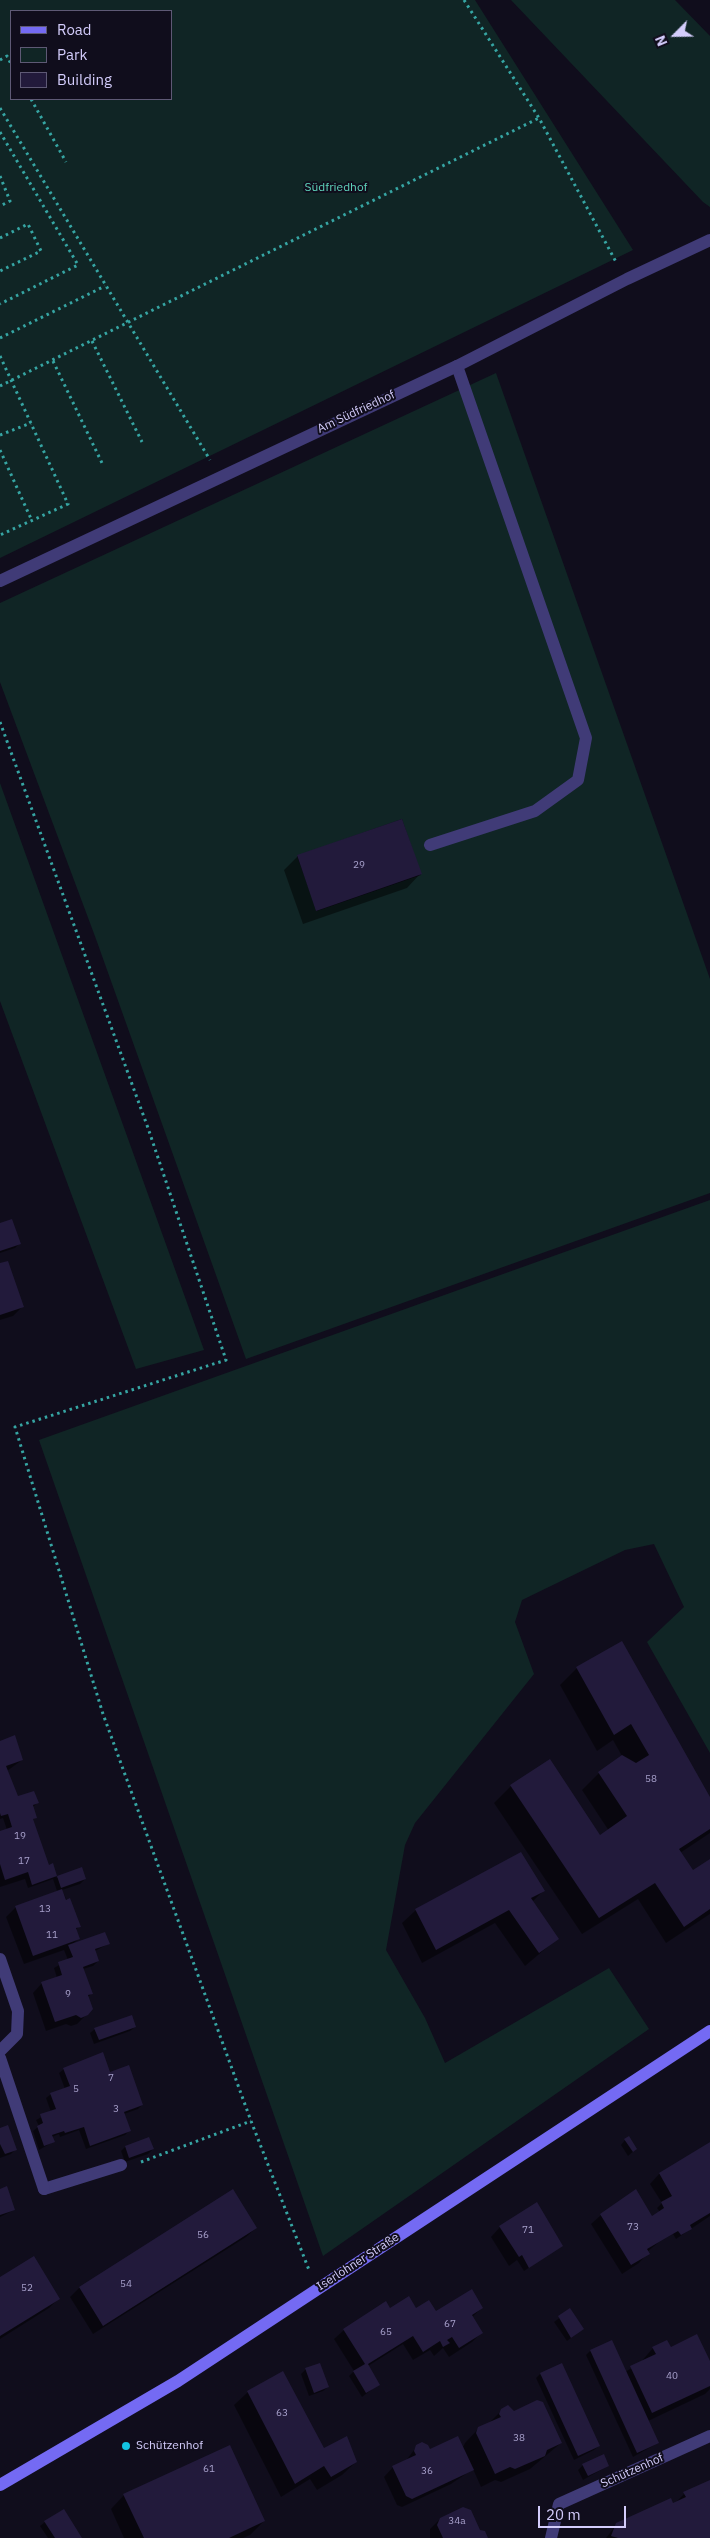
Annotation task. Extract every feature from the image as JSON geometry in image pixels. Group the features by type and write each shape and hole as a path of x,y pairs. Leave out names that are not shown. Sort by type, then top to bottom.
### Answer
{"main road":[{"name":"Iserlohner Straße","path":"0,2485 178,2381 710,2032"}],"street":[{"name":"Am Südfriedhof","path":"0,581 456,366 710,240"},
{"path":"430,845 535,810 578,780 586,738 456,366"},
{"path":"0,1959 18,2011 18,2034 0,2051"},
{"path":"0,2058 44,2189 121,2165"},
{"name":"Schützenhof","path":"551,2538 559,2504 710,2436"}],"path":[{"path":"464,0 539,118 627,280"},
{"path":"0,60 7,56 10,62"},
{"path":"32,100 66,162"},
{"path":"0,108 126,323 221,478"},
{"path":"0,386 12,382 126,323 539,118"},
{"path":"0,132 78,265 0,304"},
{"path":"0,176 10,201 0,206"},
{"path":"0,238 28,224 41,251 0,271"},
{"path":"0,338 105,286"},
{"path":"92,341 142,442"},
{"path":"0,356 68,504 0,535"},
{"path":"52,361 102,463"},
{"path":"0,435 30,423"},
{"path":"0,450 32,521"},
{"path":"0,722 148,1128 226,1360 15,1428 103,1714 251,2121 317,2289"},
{"path":"121,2165 132,2165 251,2121"}],"green space":[{"name":"Südfriedhof","path":"0,0 475,0 633,250 0,558"},
{"path":"511,0 675,0 710,36 710,207 703,202"},
{"path":"496,373 710,979 710,1193 246,1359 96,939 0,682 0,603","holes":["402,819 421,875 317,911 297,856"]},
{"path":"0,783 204,1350 136,1369 0,1001"},
{"path":"710,1200 710,1753 647,1642 684,1607 654,1544 625,1550 522,1600 515,1622 534,1674 415,1823 405,1845 386,1950 425,2018 445,2063 609,1968 649,2029 323,2256 39,1440"}],"building":[{"path":"402,819 422,874 316,911 297,855"},
{"path":"12,1219 21,1244 0,1251 0,1223"},
{"path":"8,1261 24,1307 0,1315 0,1263"},
{"path":"622,1641 710,1797 710,1829 679,1849 693,1870 710,1859 710,1909 684,1927 655,1883 599,1918 510,1785 550,1759 600,1835 627,1816 598,1772 622,1755 636,1763 649,1755 631,1724 614,1735 576,1667"},
{"path":"15,1735 23,1760 6,1766 18,1796 34,1791 39,1803 33,1805 37,1818 33,1819 49,1865 53,1863 57,1876 32,1885 28,1872 5,1880 0,1864 0,1831 12,1827 8,1814 1,1816 0,1813 0,1741"},
{"path":"521,1852 545,1891 531,1898 559,1939 539,1953 509,1910 436,1950 415,1909"},
{"path":"82,1867 86,1879 61,1888 57,1876"},
{"path":"62,1889 66,1900 70,1898 81,1927 76,1928 80,1939 33,1956 15,1906"},
{"path":"105,1932 110,1944 95,1949 99,1961 83,1967 93,1994 88,1995 93,2009 88,2015 81,2018 76,2015 55,2022 41,1982 62,1975 58,1962 73,1957 68,1945"},
{"path":"132,2015 136,2027 99,2040 94,2028"},
{"path":"103,2052 110,2072 129,2065 143,2105 124,2112 131,2131 90,2146 84,2127 52,2135 55,2142 44,2146 37,2126 43,2123 40,2114 56,2109 50,2093 70,2086 63,2068"},
{"path":"8,2125 17,2150 5,2154 0,2144 0,2128"},
{"path":"629,2136 637,2149 633,2152 624,2139"},
{"path":"149,2137 154,2149 129,2158 125,2146"},
{"path":"710,2142 710,2213 690,2225 692,2229 681,2235 678,2231 647,2249 650,2254 631,2265 600,2214 636,2189 652,2216 664,2208 661,2202 672,2196 659,2173"},
{"path":"7,2186 15,2210 0,2215 0,2189"},
{"path":"233,2189 257,2228 103,2326 79,2287"},
{"path":"537,2202 563,2246 529,2268 522,2255 519,2257 499,2226"},
{"path":"34,2256 60,2299 0,2336 0,2277"},
{"path":"472,2289 483,2308 472,2315 483,2333 459,2348 452,2337 447,2340 450,2343 443,2347 440,2341 423,2352 413,2336 368,2364 380,2385 366,2393 353,2371 365,2364 343,2329 386,2301 390,2308 409,2296 416,2308 429,2300 436,2311"},
{"path":"570,2308 584,2329 571,2338 558,2316"},
{"path":"697,2334 710,2361 710,2386 652,2413 630,2366 656,2354 652,2347 667,2340 671,2347"},
{"path":"612,2340 659,2443 637,2453 590,2350"},
{"path":"320,2363 329,2387 314,2393 305,2368"},
{"path":"562,2363 600,2446 578,2456 540,2373"},
{"path":"283,2371 324,2448 347,2436 357,2462 331,2477 324,2466 295,2484 247,2391"},
{"path":"537,2400 543,2402 562,2443 547,2450 545,2456 515,2469 510,2467 495,2474 476,2433 478,2427 501,2417 499,2414 501,2409 508,2405 514,2411"},
{"path":"458,2436 474,2470 412,2499 406,2496 392,2466 416,2455 414,2451 416,2445 422,2442 428,2445 430,2449"},
{"path":"230,2445 265,2521 229,2538 144,2538 123,2494"},
{"path":"604,2454 609,2466 588,2476 582,2464"},
{"path":"710,2480 710,2538 618,2538 611,2536 616,2523 671,2498 673,2503 686,2497 683,2492"},
{"path":"463,2507 471,2510 480,2530 485,2531 488,2538 443,2538 437,2525 440,2518"},
{"path":"64,2509 82,2538 55,2538 44,2521"}],"place":[{"name":"Schützenhof","path":"126,2446"}]}
